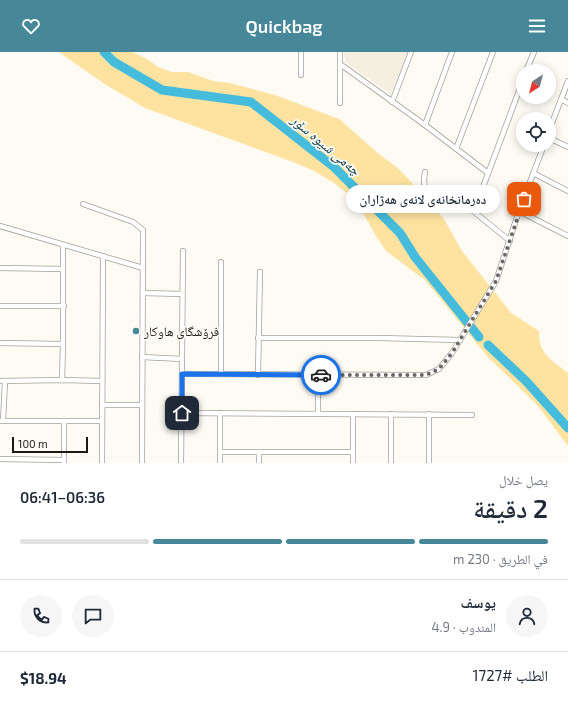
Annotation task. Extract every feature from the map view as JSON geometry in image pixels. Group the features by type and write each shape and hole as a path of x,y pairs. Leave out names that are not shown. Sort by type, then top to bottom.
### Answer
{"street":[{"path":"301,52 301,75"},
{"path":"340,52 340,103"},
{"path":"392,102 411,52"},
{"path":"424,125 452,52"},
{"path":"456,149 492,52"},
{"path":"529,64 534,52"},
{"path":"340,64 488,173"},
{"path":"556,112 568,81"},
{"path":"474,212 516,99"},
{"path":"561,99 568,103"},
{"path":"556,141 568,147"},
{"path":"182,374 426,375 439,369 463,336 496,281 519,211 541,152"},
{"path":"425,172 423,184 428,194 438,200 464,204"},
{"path":"533,173 568,191"},
{"path":"446,188 510,241"},
{"path":"83,204 134,222 143,230 142,463"},
{"path":"519,211 568,236"},
{"path":"0,226 143,268"},
{"path":"62,380 64,306 63,245"},
{"path":"181,463 183,250"},
{"path":"102,256 102,463"},
{"path":"221,262 221,374"},
{"path":"0,268 63,269"},
{"path":"258,375 260,272"},
{"path":"143,293 182,294"},
{"path":"0,306 64,306"},
{"path":"258,338 460,340"},
{"path":"0,344 63,344"},
{"path":"142,357 182,358"},
{"path":"318,375 318,414"},
{"path":"102,381 3,381 2,421 102,421"},
{"path":"102,405 142,405"},
{"path":"182,413 472,415"},
{"path":"220,413 220,463"},
{"path":"353,414 353,463"},
{"path":"391,414 391,463"},
{"path":"429,414 429,463"},
{"path":"0,459 64,461 64,421"},
{"path":"220,452 353,452"},
{"path":"259,452 259,463"}],"shaded area":[{"path":"59,52 132,52 147,59 158,67 172,72 188,72 213,81 230,83 275,95 339,119 380,155 398,168 444,219 462,251 511,313 539,331 539,339 547,356 568,373 568,446 538,406 487,356 425,280 386,251 356,200 334,183 314,171 145,108 103,83"},
{"path":"344,52 408,52 391,94 345,62"}],"waterway":[{"name":"چەمی شیوە سۆر","path":"104,52 114,62 162,90 251,102 334,167 400,233 415,257 479,337"},
{"name":"چەمی شیوە سۆر","path":"488,345 526,381 568,428"}],"way so far":[{"path":"321,375 426,375 439,369 452,353 496,281 524,199"}],"place":[{"name":"دەرمانخانەی لانەی هەژاران","path":"524,199"},
{"name":"فرۆشگای ھاوکار","path":"136,331"}],"route":[{"path":"182,413 182,374 321,375"}]}
